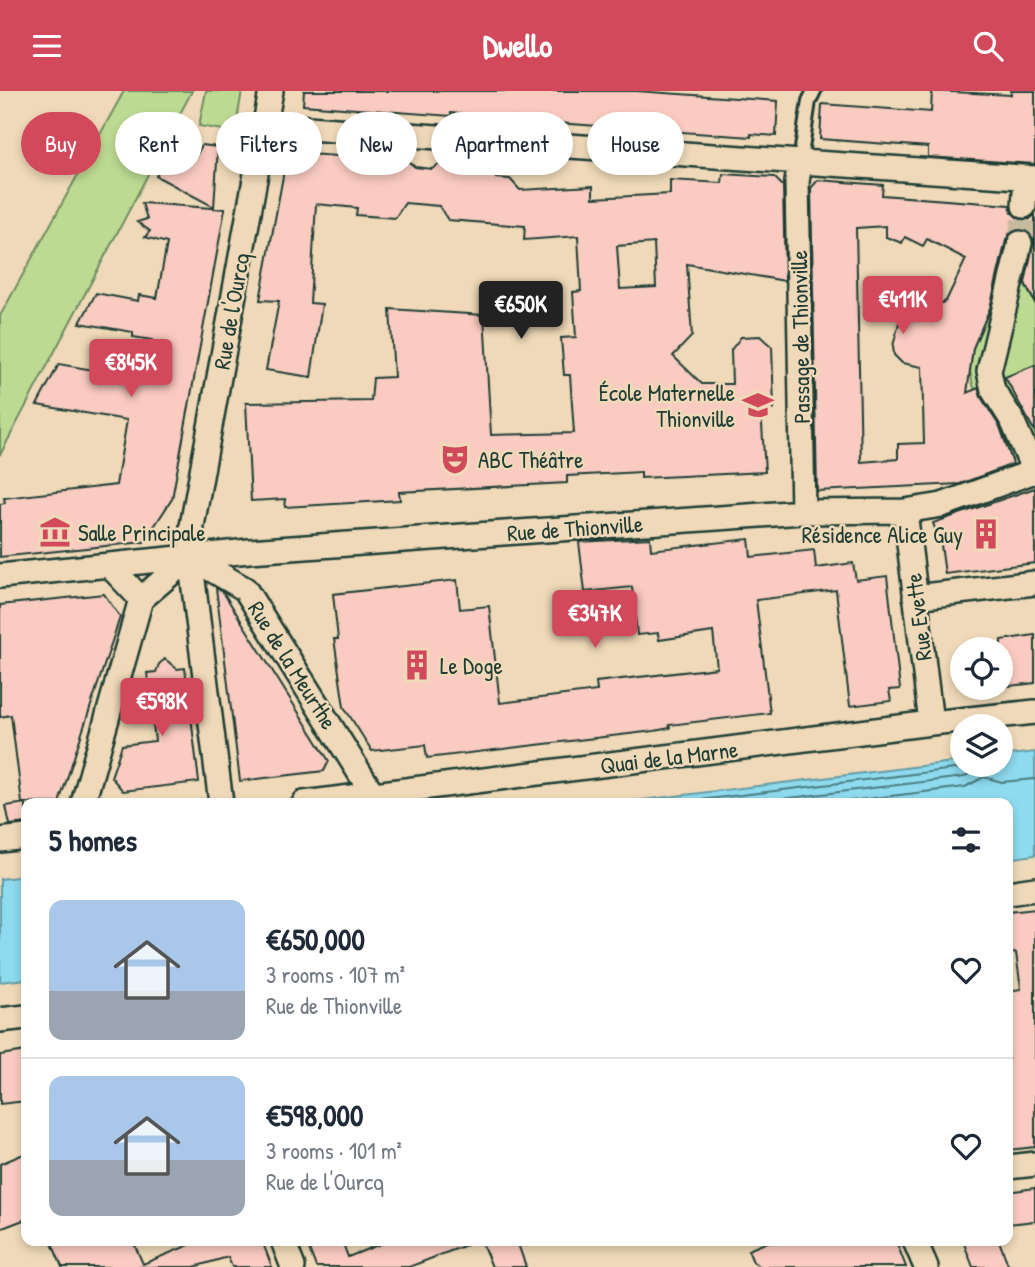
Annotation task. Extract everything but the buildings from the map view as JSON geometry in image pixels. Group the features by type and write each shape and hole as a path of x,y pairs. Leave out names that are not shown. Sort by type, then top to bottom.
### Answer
{"street":[{"name":"Rue de l'Ourcq","path":"267,112 271,91"},
{"path":"322,129 1031,178 1024,206"},
{"name":"Passage de Thionville","path":"800,162 797,182 803,512"},
{"name":"Rue de l'Ourcq","path":"220,792 190,557 192,526 255,175"},
{"path":"1020,243 989,371 993,390 1012,420 1035,471"},
{"name":"Rue de Thionville","path":"0,576 190,557 803,512 905,511 942,505 1035,471"},
{"name":"Rue Evette","path":"905,511 930,723"},
{"path":"84,798 141,599 190,557"},
{"name":"Rue de la Meurthe","path":"190,557 246,589 374,796"},
{"path":"108,565 141,599"},
{"path":"915,597 1035,583"},
{"name":"Quai de la Marne","path":"354,798 930,723 1035,712"},
{"path":"0,840 21,838"},
{"path":"1013,892 1035,889"},
{"path":"0,1020 21,1018"},
{"path":"1013,1166 1035,1164"},
{"path":"285,1246 293,1267"},
{"path":"917,1246 926,1267"}],"lane":[{"path":"800,162 809,101 814,91"}],"green space":[{"path":"124,91 192,91 181,112 115,112 115,175 148,175 0,455 0,316 78,175 101,175 101,133"},
{"path":"206,91 242,91 238,112 216,112 216,129 202,126"},
{"path":"1014,246 1031,257 1021,279 1035,303 1035,365 1006,377 1035,431 1035,454 1012,460 1002,431 980,401 970,372 973,348 997,294"}],"water":[{"path":"1035,752 1035,855 1013,858 1013,798 659,798 950,762 950,777 1013,777 1013,755"},
{"path":"21,877 21,980 0,982 0,879"}],"tunnel":[{"path":"1020,243 1024,206"}],"place":[{"name":"École Maternelle Thionville","path":"758,405"},
{"name":"ABC Théâtre","path":"455,459"},
{"name":"Salle Principale","path":"55,532"},
{"name":"Résidence Alice Guy","path":"986,534"},
{"name":"Le Doge","path":"417,665"}]}
